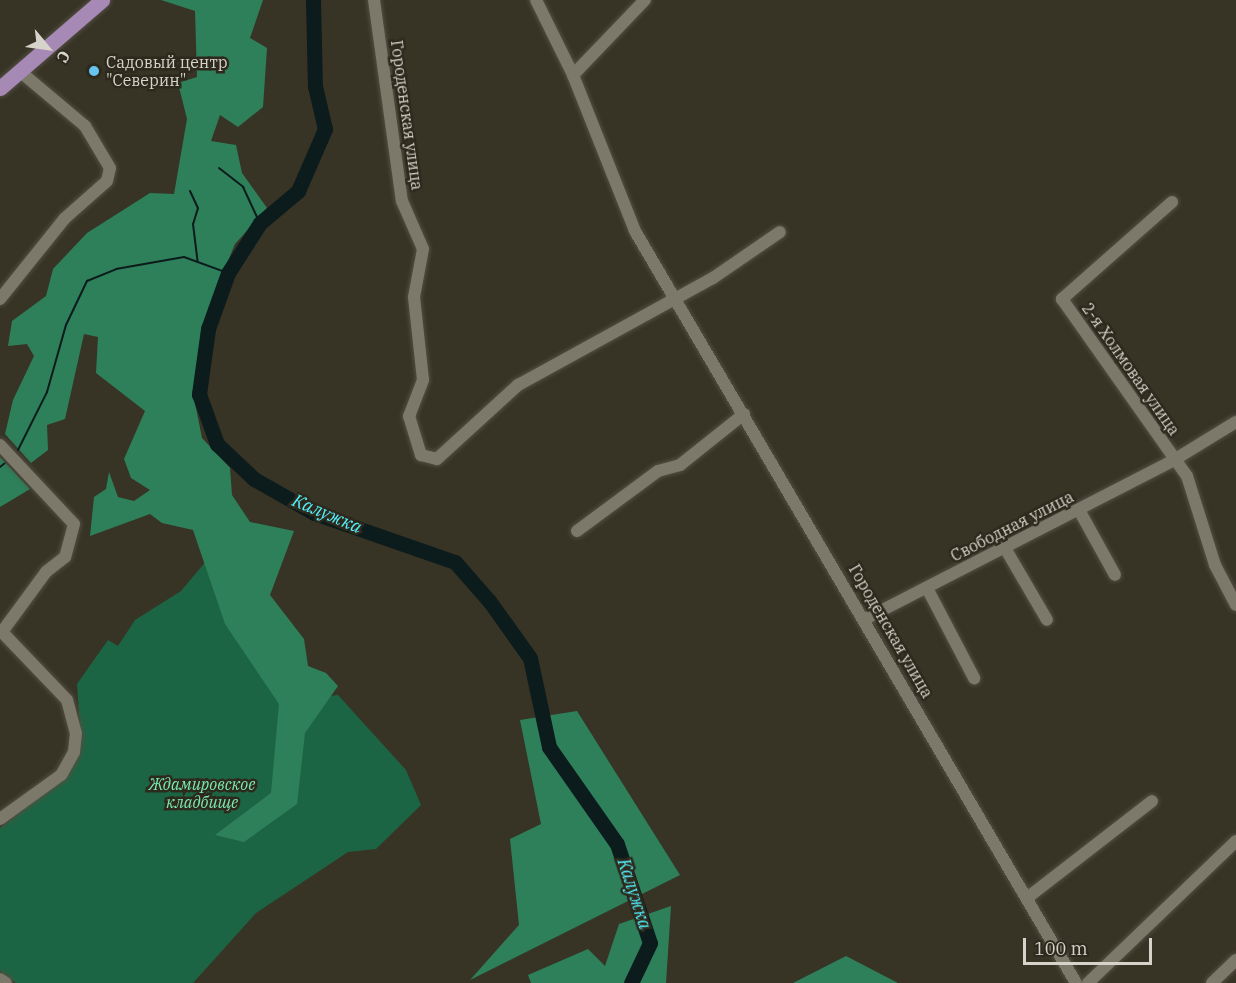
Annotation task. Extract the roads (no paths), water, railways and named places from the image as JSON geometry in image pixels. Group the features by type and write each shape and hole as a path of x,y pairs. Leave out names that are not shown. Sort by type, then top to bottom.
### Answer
{"main road":[{"path":"0,88 23,74 102,0"}],"street":[{"name":"Городенская улица","path":"374,0 402,201 423,249 414,297 423,381 409,416 421,455 438,459 518,385 713,278 780,232"},
{"name":"Городенская улица","path":"536,0 573,75 622,203 1076,983"},
{"path":"573,75 645,0"},
{"path":"0,299 64,219 106,181 110,168 85,126 23,74"},
{"name":"2-я Холмовая улица","path":"1172,202 1062,299 1174,460"},
{"path":"577,531 658,471 680,465 744,414"},
{"name":"Свободная улица","path":"865,619 1174,460 1236,422"},
{"path":"0,445 74,524 65,557 46,572 2,632 67,700 76,733 74,752 61,776 0,819"},
{"path":"1174,460 1187,476 1215,565 1236,605"},
{"path":"1079,510 1115,575"},
{"path":"1005,548 1047,620"},
{"path":"927,588 974,678"},
{"path":"1027,898 1152,801"},
{"path":"1088,983 1236,841"},
{"path":"1212,983 1236,960"},
{"path":"0,979 6,983"}],"waterway":[{"name":"Калужка","path":"313,0 315,86 325,129 298,191 260,223 228,273 208,329 199,394 217,444 254,479 314,513 455,562 490,602 530,658 549,747 617,844 650,943 631,983"},
{"path":"219,168 243,187 260,223"},
{"path":"190,191 198,208 193,224 198,262"},
{"path":"18,450 47,392 66,325 87,281 116,269 184,257 228,273"},
{"path":"0,467 5,463"}],"place":[{"name":"Садовый центр \"Северин\"","path":"94,71"}],"park label":[{"name":"Ждамировское кладбище","path":"202,793"}]}
